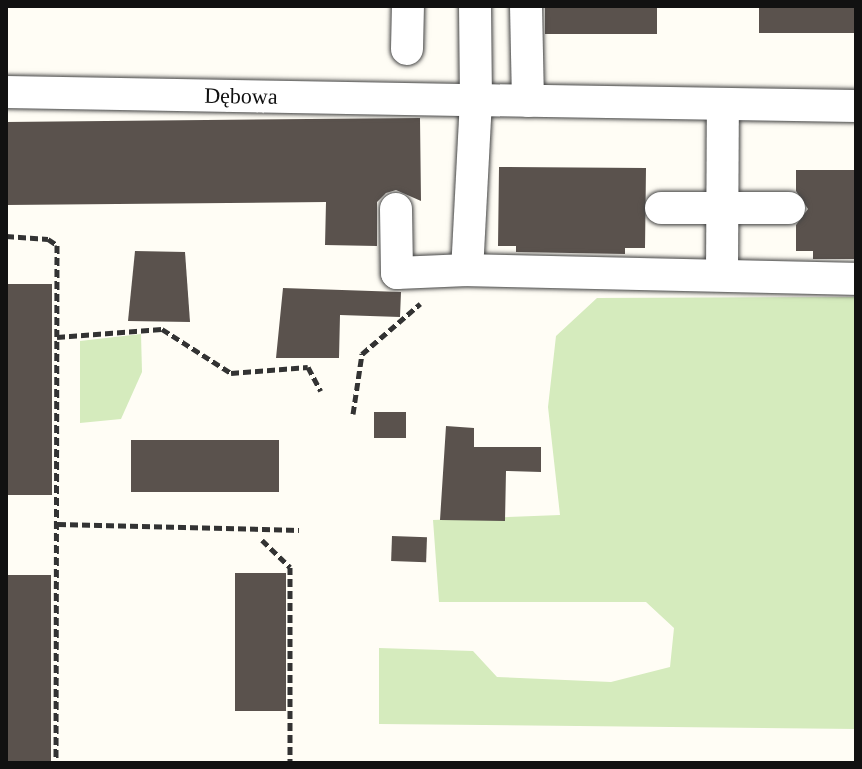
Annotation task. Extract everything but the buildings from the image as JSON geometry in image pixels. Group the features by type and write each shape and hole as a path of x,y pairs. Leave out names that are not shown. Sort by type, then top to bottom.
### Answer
{"street":[{"path":"407,49 408,6"},
{"path":"467,270 476,100 475,6"},
{"path":"526,6 528,101"},
{"name":"Dębowa","path":"6,92 856,106"},
{"path":"722,275 723,105"},
{"path":"661,208 789,208"},
{"path":"396,209 397,273 467,270 856,279"}],"path":[{"path":"6,236 48,239 57,245 56,763"},
{"path":"353,414 362,354 418,304 432,300"},
{"path":"57,337 162,329 231,373 308,367 321,391"},
{"path":"58,524 299,530"},
{"path":"262,540 290,567 290,763"}],"green space":[{"path":"856,297 856,729 379,724 379,648 473,651 497,677 611,682 670,667 674,628 646,602 439,602 433,520 560,515 548,407 556,336 597,298"},
{"path":"141,334 142,372 121,419 80,423 80,341"}]}
